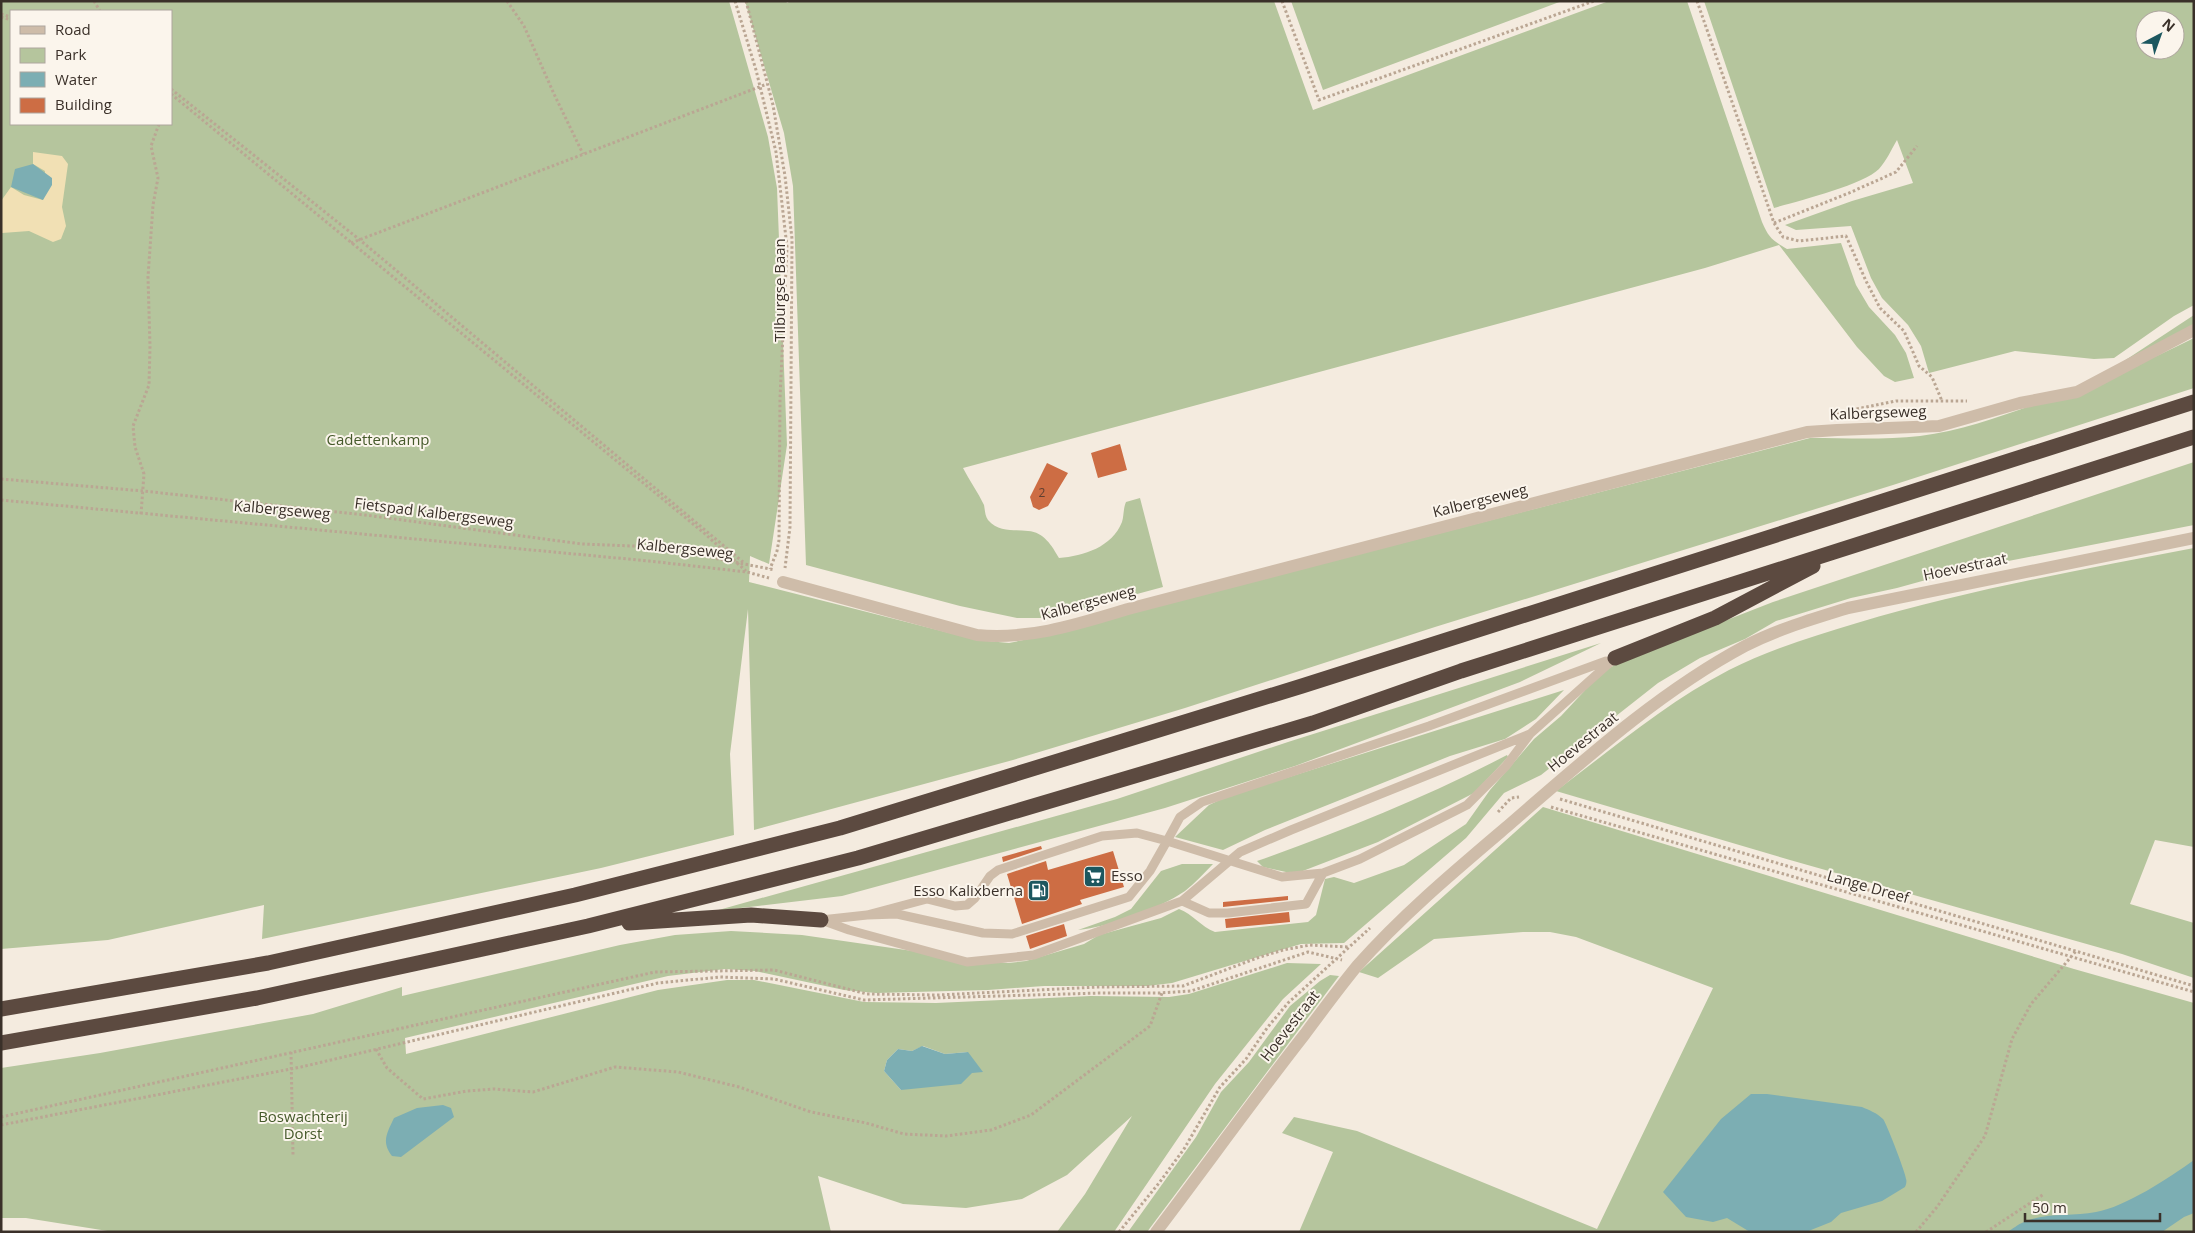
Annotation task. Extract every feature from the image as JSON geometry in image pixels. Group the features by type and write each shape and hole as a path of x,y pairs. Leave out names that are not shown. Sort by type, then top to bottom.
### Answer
{"highway":[{"path":"1,1009 268,962 575,895 840,828 1302,686 2194,402"},
{"path":"1,1043 257,998 588,926 858,858 1304,726 1461,671 2194,437"},
{"path":"1615,658 1715,618 1850,547"},
{"path":"588,926 750,915 821,920"}],"street":[{"name":"Kalbergseweg","path":"784,577 977,635 1000,637 1055,631 1128,609 1807,432 1939,426 2020,402 2078,392 2194,330"},
{"name":"Hoevestraat","path":"1156,1232 1255,1097 1357,967 1436,887 1601,747 1672,693 1746,646 1793,625 1848,608 2194,538"}],"lane":[{"path":"821,920 867,914 927,899 956,906 967,904 975,898 990,876 998,870 1102,836 1137,833 1167,840 1228,862 1282,877 1323,873 1389,845 1467,805 1506,766 1530,734 1615,658"},
{"path":"867,914 897,914 984,933 1012,934 1128,896 1150,871 1180,817 1202,802 1430,726 1615,658"},
{"path":"821,920 848,930 967,962 1034,955 1182,901 1240,852 1530,734"},
{"path":"1182,901 1209,913 1228,913 1306,904 1323,873"}],"path":[{"path":"507,1 524,26 583,154"},
{"name":"Tilburgse Baan","path":"736,1 776,152 787,247 780,398 779,540 770,569"},
{"name":"Tilburgse Baan","path":"746,1 768,84 786,176 792,239 790,527 784,577"},
{"path":"1282,1 1318,100 1594,1"},
{"path":"1697,1 1774,223 1783,237 1798,241 1846,236 1880,308 1904,330 1919,366 1932,377 1942,401"},
{"path":"351,243 768,84"},
{"path":"172,90 360,240 373,253 744,563"},
{"path":"172,95 704,533 747,572"},
{"path":"141,514 144,474 135,448 133,426 149,385 148,277 153,205 158,178 151,146 159,125"},
{"path":"1774,223 1896,172 1917,146"},
{"name":"Kalbergseweg","path":"1824,416 1896,401 1971,401"},
{"name":"Fietspad Kalbergseweg","path":"1,479 143,491 365,515 582,544 658,547 744,563"},
{"name":"Kalbergseweg","path":"1,500 649,560 784,577"},
{"name":"Kalbergseweg","path":"744,563 770,569 784,577"},
{"name":"Lange Dreef","path":"1541,797 2194,986"},
{"name":"Lange Dreef","path":"1541,797 1604,823 2194,992"},
{"name":"Hoevestraat","path":"291,1052 655,972 774,970 868,994 937,995 1099,987 1183,986 1283,950 1310,945 1348,947 1288,1004 1267,1028 1246,1059 1220,1087 1184,1149 1160,1183 1119,1232"},
{"path":"1916,1232 1937,1207 1982,1142 1993,1112 2012,1039 2031,1004 2076,951"},
{"path":"1,1124 293,1068 658,982 720,977 774,978 864,1000 1191,991 1308,952 1337,958 1357,967"},
{"path":"376,1049 387,1068 423,1099 467,1091 494,1089 533,1092 615,1067 678,1072 738,1087 811,1112 866,1123 904,1134 946,1136 991,1130 1031,1115 1150,1026 1162,993"},
{"path":"1,1117 291,1052 293,1068 293,1155"},
{"path":"1986,1232 2044,1194"}],"green space":[{"name":"Cadettenkamp","path":"1,1 729,1 768,137 777,188 787,445 769,564 750,556 749,582 977,640 1009,643 1033,638 1810,438 1893,438 1936,434 1998,417 2082,387 2194,338 2194,388 1893,485 1435,627 1185,708 1013,760 754,830 748,609 730,754 734,835 601,868 262,939 264,905 108,940 1,949"},
{"path":"745,1 786,1 787,3 791,1 1274,1 1313,110 1609,1 1687,1 1767,232 1774,241 1787,249 1841,243 1856,285 1869,307 1895,335 1906,353 1914,378 1895,382 1884,376 1857,347 1779,245 1705,268 963,468 979,495 987,518 992,524 1002,529 1039,534 1050,544 1059,558 1078,555 1104,544 1117,531 1122,522 1126,502 1140,498 1163,587 1048,618 1017,618 960,606 806,565 793,186 784,133"},
{"path":"1291,1 1562,1 1323,90"},
{"path":"1704,1 2194,1 2194,305 2174,316 2114,358 2094,359 2015,351 1929,373 1921,346 1908,325 1882,298 1871,278 1851,226 1796,230 1785,225 1852,201 1913,183 1897,140 1887,159 1879,169 1859,181 1830,192 1774,208"},
{"path":"2194,315 2194,325 2121,363"},
{"name":"Boswachterij Dorst","path":"2194,462 2194,525 1962,570 1897,588 1851,598 1776,621 1745,639 1700,658 1658,683 1541,775 1504,793 1466,838 1344,943 1301,944 1172,983 1147,986 1044,986 988,990 876,993 844,990 755,971 725,969 668,976 405,1038 406,1054 658,990 727,980 754,980 864,1002 936,1003 1091,996 1169,997 1189,994 1287,963 1321,964 1283,999 1215,1084 1114,1232 1057,1232 1085,1194 1132,1116 1067,1175 1022,1199 966,1208 903,1204 818,1176 831,1232 114,1232 26,1218 1,1218 1,1068 100,1053 313,1014 402,987 402,996 620,945 675,935 731,931 802,935 1008,963 1026,961 1084,944 1099,935 1161,918 1179,909 1215,932 1308,922 1316,915 1325,879 1334,877 1354,883 1404,865 1466,824 1490,790 1534,739 1561,716 1603,671 1627,659 1773,602","holes":["923,1046 945,1054 968,1052 901,1090 884,1071 887,1060 898,1049 912,1051"]},
{"path":"2194,548 2194,847 2155,840 2130,904 2194,923 2194,978 2122,954 1790,860 1556,791 1684,696 1729,670 1776,649 1857,623 1940,600 2024,581"},
{"path":"1601,643 1520,682 1295,766 1165,808 842,896 715,911 1117,799 1288,742"},
{"path":"1564,690 1536,719 1505,739 1450,756 1265,830 1223,850 1175,837 1209,805 1226,797"},
{"path":"1507,755 1508,757 1474,793 1378,842 1295,874 1263,867 1257,861 1321,838 1384,812 1446,785"},
{"path":"1543,807 2074,969 2194,1003 2194,1232 1299,1232 1333,1152 1282,1133 1294,1117 1357,1131 1597,1229 1713,988 1576,937 1550,932 1523,932 1434,939 1378,978 1359,972"},
{"path":"1182,864 1213,864 1185,891 1162,904 1119,921 1078,930 1115,917 1131,909 1161,871"},
{"path":"1330,975 1339,976 1147,1232 1128,1232 1196,1137 1221,1092 1249,1062 1290,1006"}],"sand":[{"path":"33,152 62,156 68,164 62,207 66,226 61,239 53,242 29,231 2,233 1,201 11,187 24,195 43,200 45,171 33,164"}],"water":[{"path":"33,164 52,178 52,185 43,200 11,187 15,169"},
{"path":"922,1046 945,1054 968,1052 983,1072 972,1073 961,1084 901,1090 884,1071 887,1060 898,1049 912,1051"},
{"path":"1751,1094 1767,1094 1862,1107 1876,1113 1883,1119 1892,1138 1905,1175 1905,1187 1882,1201 1841,1213 1831,1222 1806,1232 1750,1232 1727,1218 1713,1222 1686,1217 1663,1192 1721,1119"},
{"path":"443,1105 451,1108 454,1117 401,1157 392,1156 387,1146 386,1137 394,1118 417,1108"},
{"path":"2194,1160 2194,1213 2184,1217 2162,1232 2007,1232 2032,1219 2108,1209 2160,1183"}],"building":[{"path":"1120,444 1127,470 1098,478 1091,453"},
{"path":"1047,463 1068,473 1048,506 1039,510 1033,507 1030,497"},
{"path":"1041,846 1042,849 1003,862 1002,857"},
{"path":"1113,851 1124,887 1080,900 1082,904 1022,924 1007,874 1046,861 1048,870"},
{"path":"1288,896 1288,900 1223,907 1223,902"},
{"path":"1289,912 1290,922 1226,928 1225,919"},
{"path":"1064,924 1067,936 1030,949 1026,936"}],"place":[{"name":"Esso","path":"1095,876"},
{"name":"Esso Kalixberna","path":"1039,891"}]}
